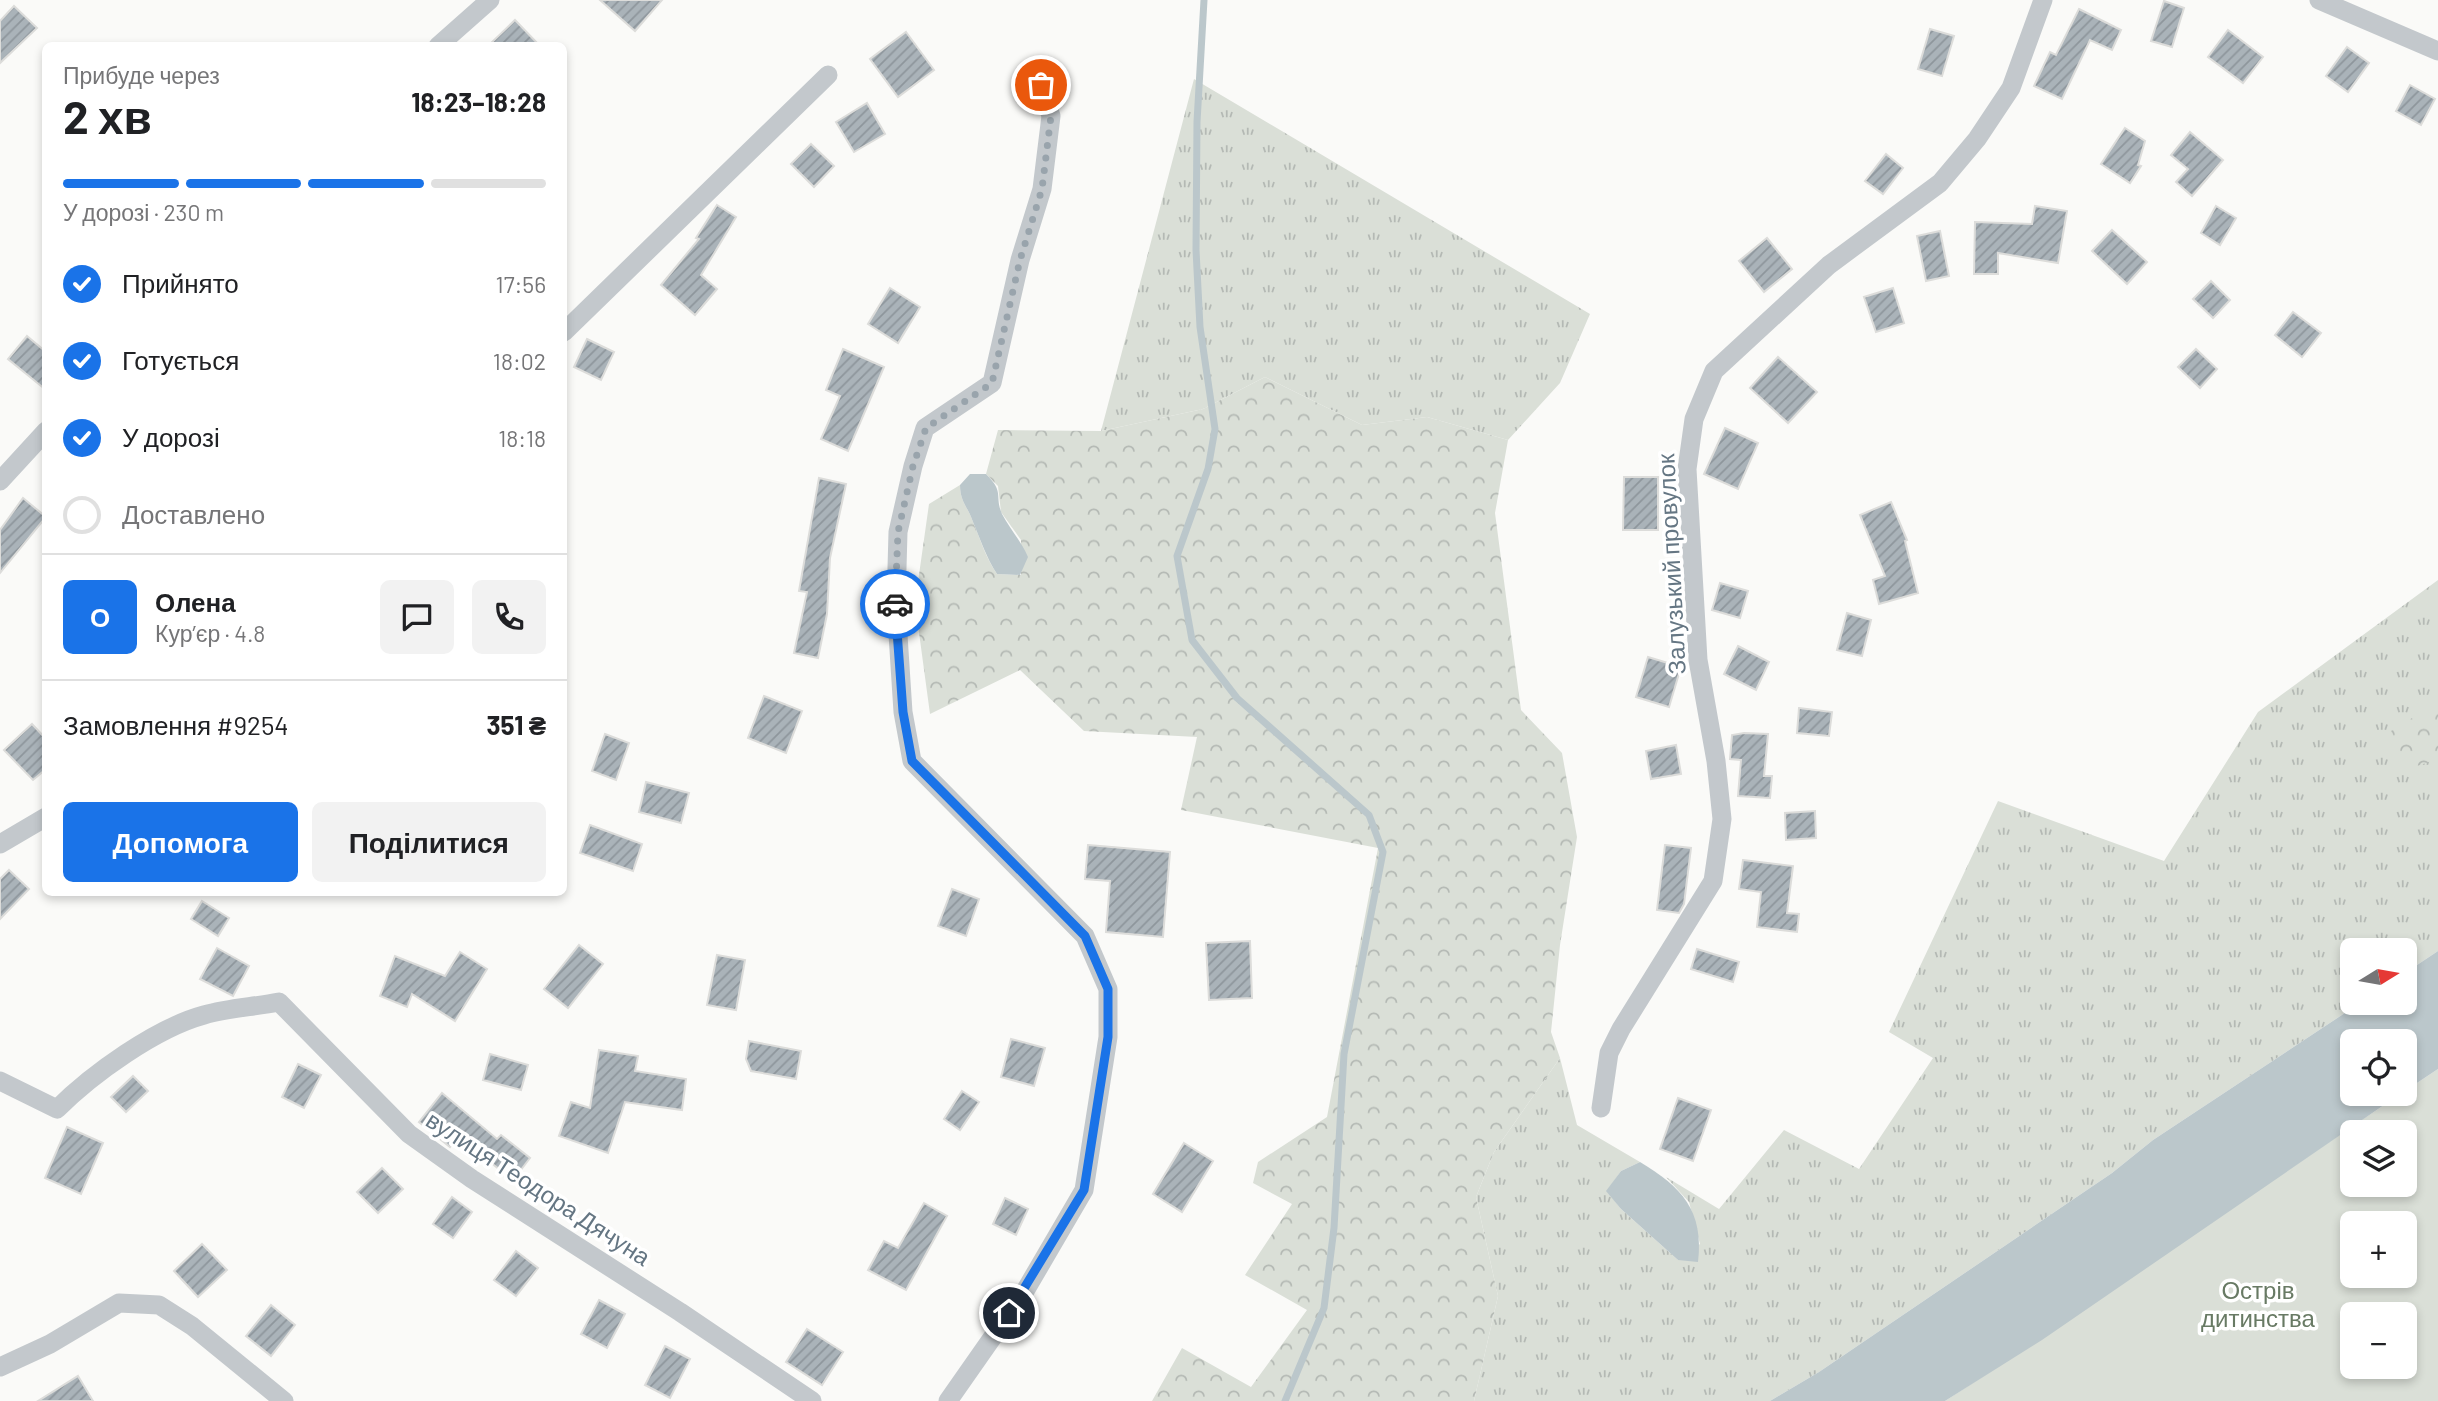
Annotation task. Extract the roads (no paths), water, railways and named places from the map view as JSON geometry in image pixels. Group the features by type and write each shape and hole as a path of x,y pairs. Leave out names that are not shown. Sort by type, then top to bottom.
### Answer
{"street":[{"path":"443,42 490,0"},
{"name":"Залузький провулок","path":"1601,1108 1609,1053 1713,881 1722,819 1716,761 1698,660 1687,469 1694,419 1714,371 1829,265 1940,183 1970,148 2011,88 2043,0"},
{"path":"2319,0 2438,51"},
{"path":"567,329 828,75"},
{"path":"948,1401 1025,1291 1084,1190 1108,1037 1108,989 1085,936 912,761 903,712 895,604 898,532 913,466 926,428 992,383 1020,260 1042,189 1051,116 1041,85"},
{"path":"0,481 42,435"},
{"path":"0,844 42,819"},
{"name":"вулиця Теодора Дячуна","path":"0,1081 57,1109 98,1072 142,1045 202,1015 279,1002 409,1134 472,1179 680,1312 812,1401"},
{"path":"0,1367 50,1344 119,1303 159,1306 192,1326 284,1401"}],"waterway":[{"path":"1204,0 1197,122 1196,250 1200,327 1215,429 1208,469 1177,556 1192,640 1237,698 1369,815 1383,852 1344,1054 1334,1228 1324,1308 1285,1401"}],"park label":[{"name":"Острів дитинства","path":"2258,1305"}]}
